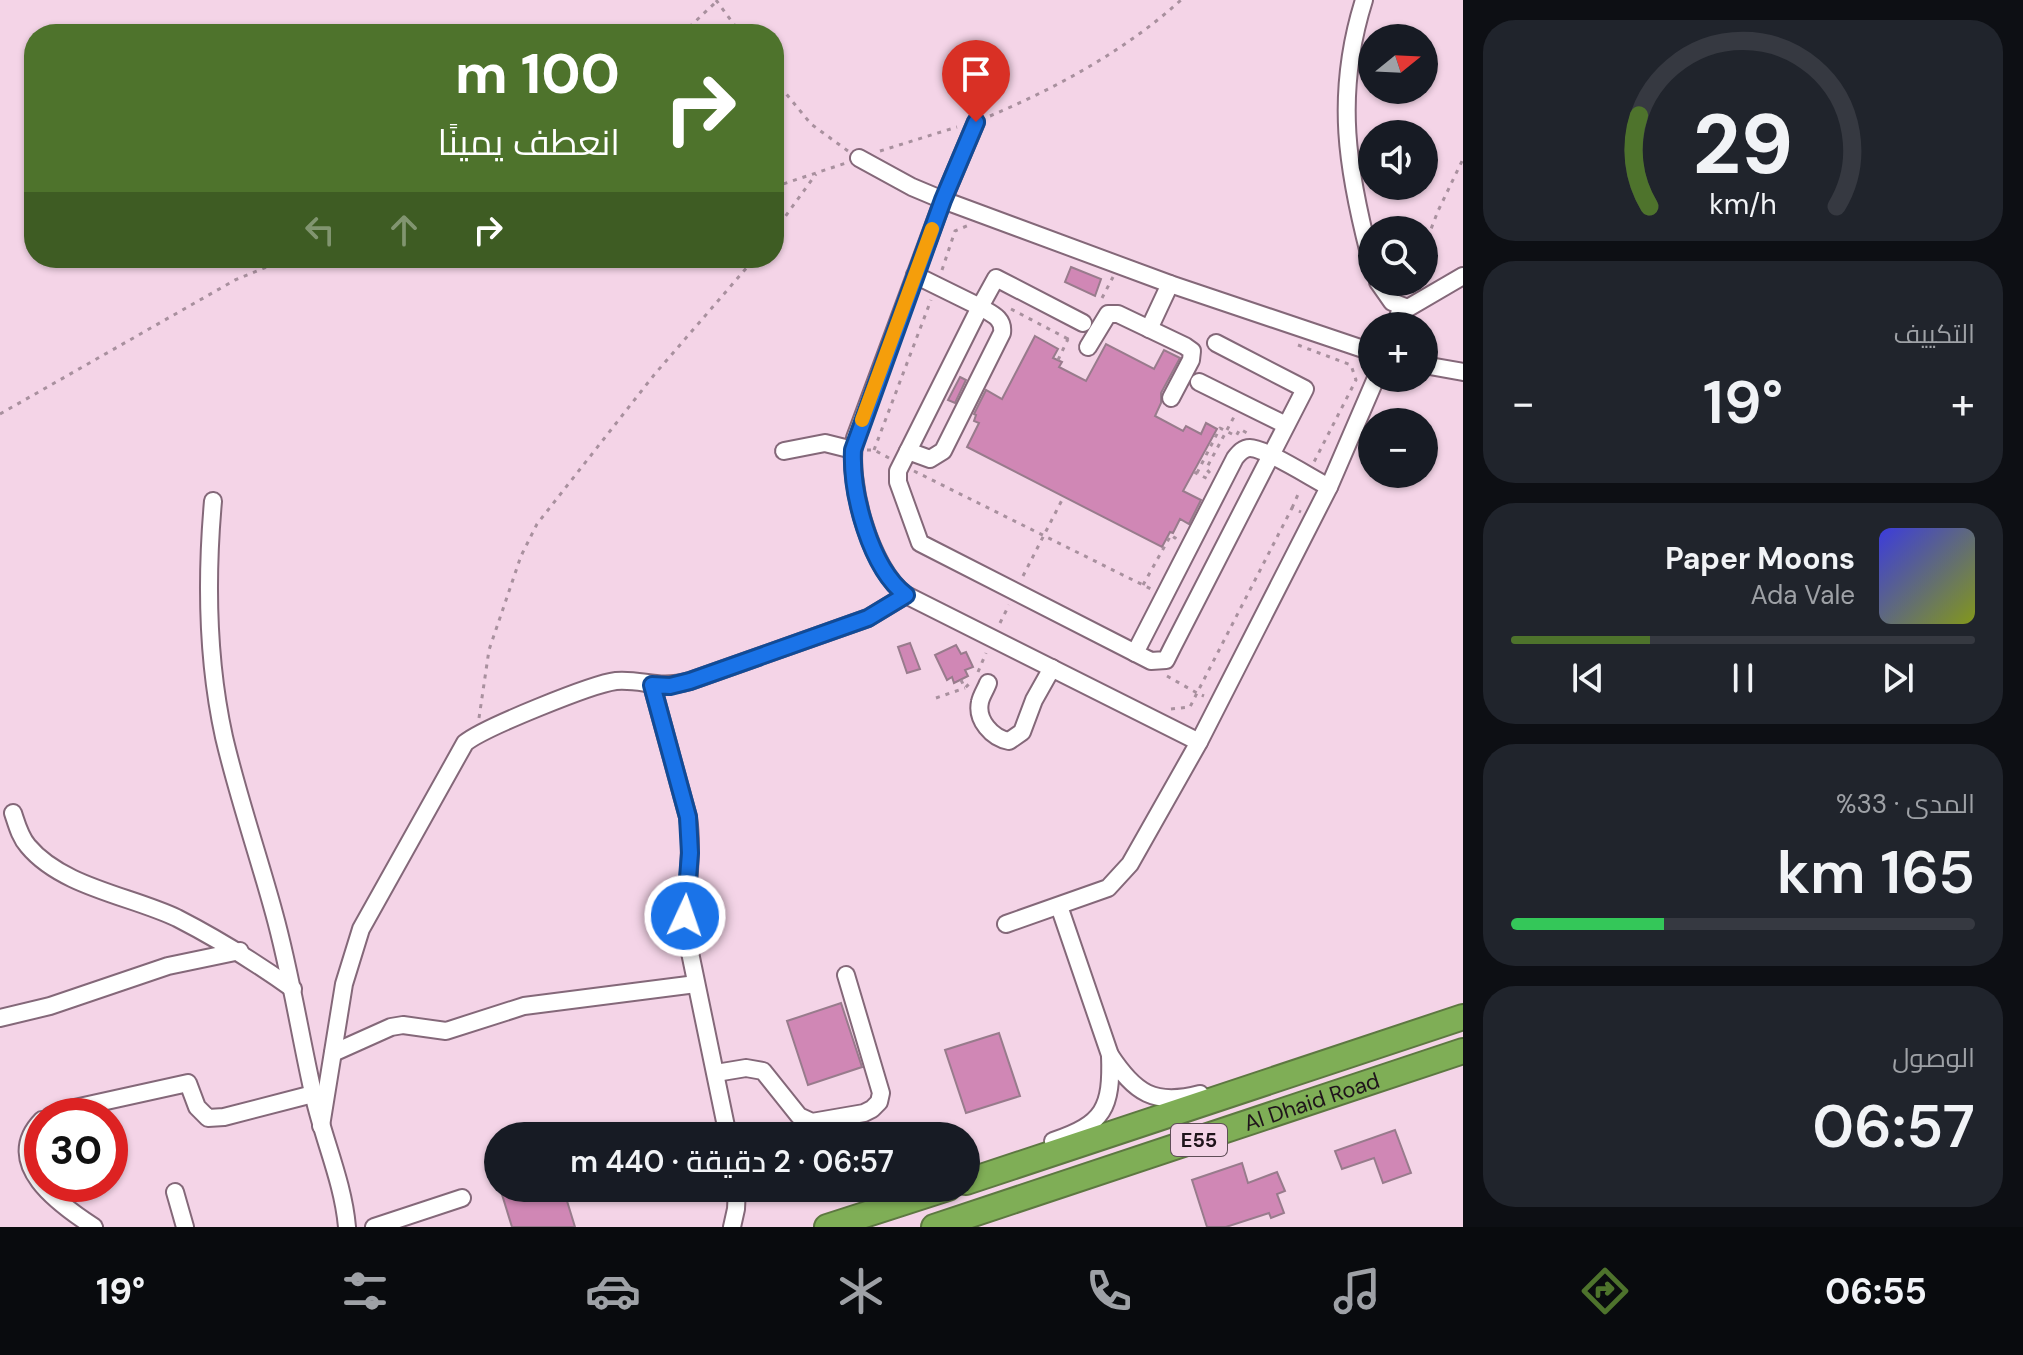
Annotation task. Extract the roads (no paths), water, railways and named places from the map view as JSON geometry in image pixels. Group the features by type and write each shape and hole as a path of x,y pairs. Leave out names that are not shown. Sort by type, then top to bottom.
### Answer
{"highway":[{"name":"E55","path":"980,1177 1463,1017"},
{"name":"Al Dhaid Road","path":"940,1226 1463,1051"},
{"path":"827,1227 905,1202"}],"street":[{"path":"1361,216 1350,166 1345,114 1350,62 1364,0"},
{"path":"976,122 943,200 853,450 852,470 857,495 875,553 889,580 906,595 996,631 1052,668 1199,742"},
{"path":"859,158 943,200 1170,284 1358,347"},
{"path":"904,458 930,459 943,451 1003,326 999,318 915,275"},
{"path":"1386,296 1401,308 1408,308 1463,276"},
{"path":"1083,323 996,278 904,458 898,471 898,482 920,543 1151,661 1166,660 1305,389 1216,343"},
{"path":"1149,329 1170,284"},
{"path":"1400,312 1401,308"},
{"path":"1088,347 1108,314 1118,314 1192,351 1191,360 1171,398"},
{"path":"1438,368 1463,372"},
{"path":"1199,382 1286,425"},
{"path":"1006,924 1108,888 1140,847 1219,704 1329,487 1370,392"},
{"path":"784,451 825,443 853,450"},
{"path":"1135,653 1235,458 1242,450 1251,447 1329,487"},
{"path":"213,501 208,592 217,697 233,773 293,989 313,1094 342,1196 347,1227"},
{"path":"321,1126 344,984 361,929 465,743 477,735 607,682 670,686 690,681 868,618 906,595"},
{"path":"988,683 979,703 981,713 992,734 1009,741 1022,732 1034,700 1052,668"},
{"path":"652,685 688,817 690,853 685,916 725,1122"},
{"path":"13,813 27,845 52,866 71,877 172,916 240,951 293,989"},
{"path":"1059,906 1110,1055 1134,1085 1164,1099 1182,1098 1229,1086 1256,1087"},
{"path":"0,1018 50,1006 168,966 240,951"},
{"path":"716,1073 746,1068 763,1071 805,1121 819,1121 872,1109 879,1102 881,1093 846,975"},
{"path":"333,1053 391,1027 403,1025 446,1031 524,1006 696,984"},
{"path":"1006,1169 1019,1152 1085,1129 1104,1110 1109,1093 1110,1055"},
{"path":"120,1098 188,1083 197,1107 208,1118 224,1117 313,1094"},
{"path":"175,1192 185,1227"},
{"path":"374,1227 462,1198"},
{"path":"56,1202 94,1227"},
{"path":"732,1227 736,1202"}]}
